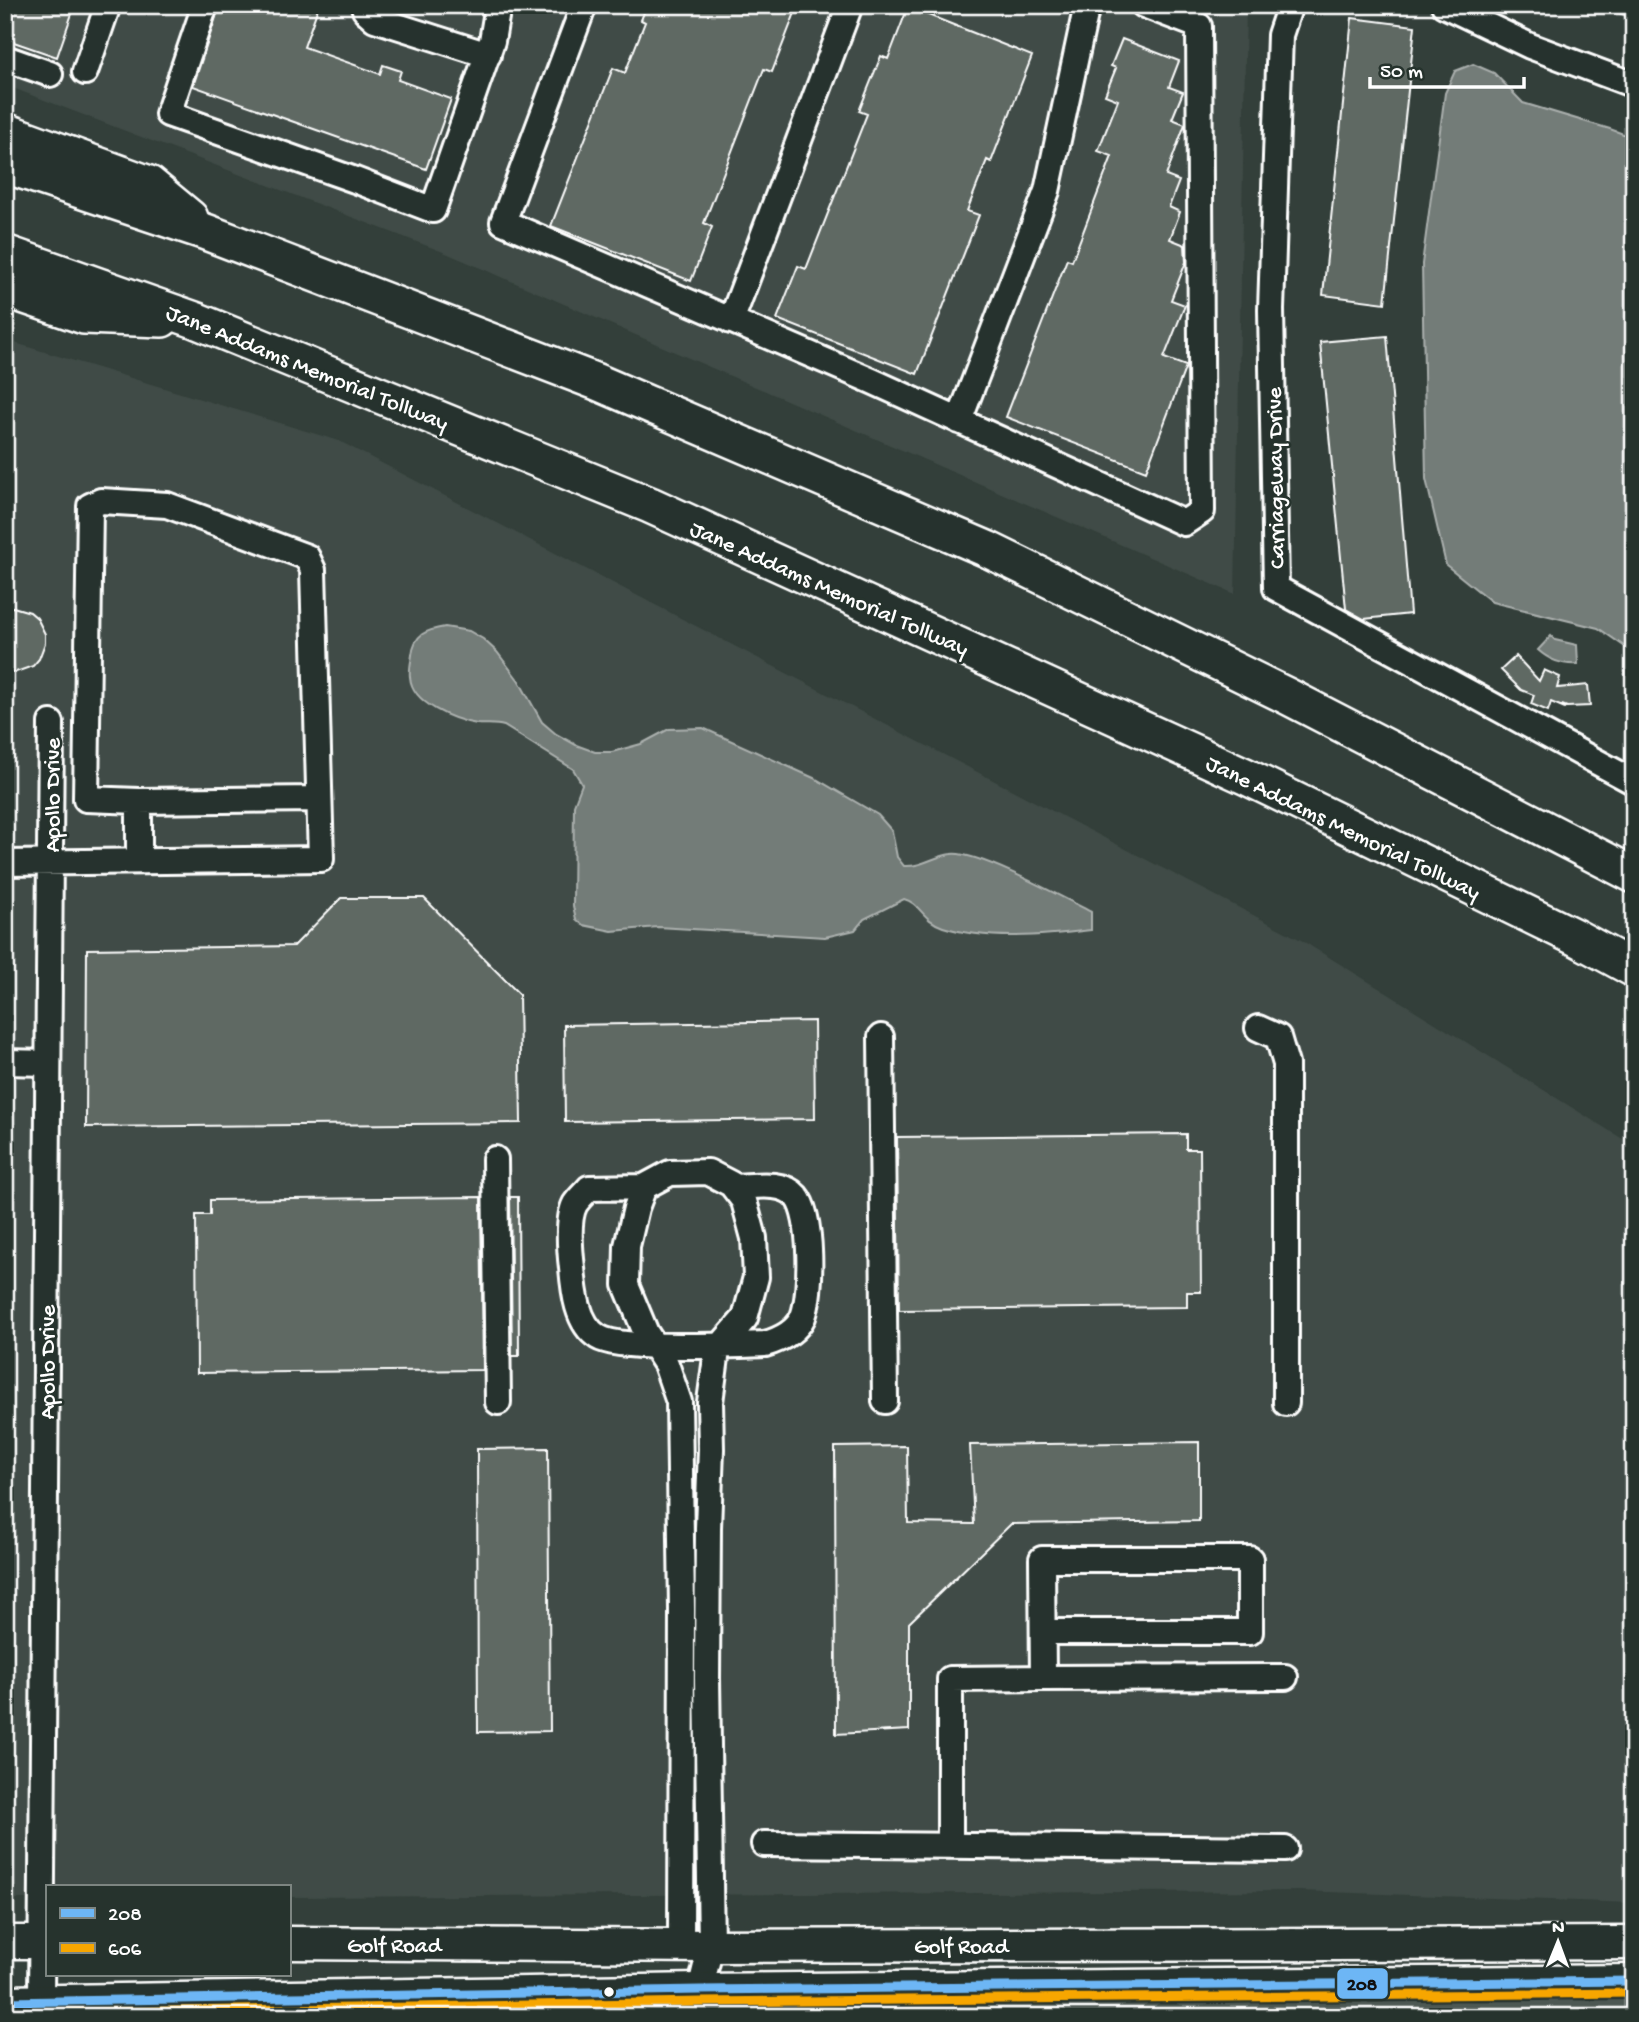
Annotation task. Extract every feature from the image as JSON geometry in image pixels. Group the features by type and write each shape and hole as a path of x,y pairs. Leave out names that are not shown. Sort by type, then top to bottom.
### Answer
{"highway":[{"path":"5,131 149,184 206,232"},
{"path":"5,165 206,232 597,382 987,549 1287,696 1634,875"},
{"name":"Jane Addams Memorial Tollway","path":"5,253 195,320 650,505 1245,776 1575,937 1634,969"},
{"path":"5,289 84,316 195,320"}],"main road":[{"path":"5,1942 44,1942"},
{"name":"Golf Road","path":"290,1943 696,1946 1634,1943"},
{"name":"Golf Road","path":"5,2002 700,1990 1634,1981"}],"street":[{"path":"85,72 108,5"},
{"path":"205,5 168,114 433,210 488,55 498,5"},
{"path":"364,5 365,10 375,19 488,55"},
{"path":"584,5 503,222 959,421 1184,523 1202,511 1199,26 1144,5"},
{"path":"732,321 850,5"},
{"path":"959,421 1046,191 1087,5"},
{"name":"Carriageway Drive","path":"1290,5 1280,35 1270,310 1276,588 1634,782"},
{"path":"1444,5 1530,46 1634,85"},
{"path":"5,58 50,74"},
{"path":"5,863 321,859 313,570 307,557 167,505 102,501 90,506 86,799 319,799"},
{"name":"Apollo Drive","path":"41,2001 44,1942 51,723"},
{"path":"139,801 139,861"},
{"path":"1258,1028 1278,1037 1286,1064 1286,1403"},
{"path":"881,1037 886,1401"},
{"path":"5,1062 48,1063"},
{"path":"495,1159 498,1402"},
{"path":"696,1946 707,1678 710,1402 717,1350 721,1345 745,1318 756,1277 754,1238 744,1201 731,1184 708,1172 670,1173 645,1186 589,1188 574,1205 569,1244 574,1292 585,1324 599,1338 654,1346 721,1345 765,1344 782,1340 802,1319 809,1290 808,1227 796,1196 780,1186 734,1187"},
{"path":"645,1186 636,1208 627,1246 626,1285 646,1333 666,1364 680,1402 682,1609 700,1990"},
{"path":"1042,1678 1042,1559 1250,1559 1250,1632 1043,1632"},
{"path":"950,1846 950,1679 1285,1677"},
{"path":"764,1844 1285,1849"}],"shaded area":[{"path":"5,5 1246,5 1235,594 446,253 5,85"},
{"path":"1473,64 1494,73 1523,103 1634,138 1634,653 1598,628 1492,602 1446,565 1426,479 1422,264 1445,93 1455,71"},
{"path":"5,340 339,441 1301,940 1634,1146 1634,1903 1301,1891 290,1897 290,1885 46,1885 46,1899 5,1899"},
{"path":"445,627 469,631 483,639 497,652 519,681 542,722 576,745 595,752 612,752 641,744 669,729 703,728 816,779 878,815 892,831 897,857 904,866 917,865 951,854 980,859 1091,912 1091,930 1016,936 978,934 936,924 914,904 904,899 864,919 855,930 825,937 658,927 612,931 583,925 576,919 573,906 574,805 582,784 573,769 504,726 457,719 426,703 418,695 410,674 415,642 422,634"},
{"path":"1551,636 1555,640 1577,645 1578,664 1557,661 1538,650"},
{"path":"1634,1981 1634,2017 5,2017"}],"building":[{"path":"5,5 75,5 57,57 5,39"},
{"path":"220,5 319,5 304,47 380,74 383,65 401,71 398,80 451,99 426,169 193,86"},
{"path":"647,5 798,5 772,72 764,69 704,223 712,227 691,281 551,226 613,68 625,73 645,22 641,20"},
{"path":"908,7 1032,56 991,162 987,160 967,211 979,215 917,374 777,319 798,266 806,269 867,114 859,111 881,56 888,59"},
{"path":"1352,18 1415,26 1385,303 1323,295"},
{"path":"1122,39 1179,61 1169,87 1183,92 1172,119 1185,124 1166,176 1179,181 1169,207 1180,212 1170,239 1185,245 1186,262 1171,300 1185,305 1164,358 1186,366 1146,471 1006,417 1067,259 1072,261 1112,156 1098,151 1118,100 1105,95 1116,68 1111,66"},
{"path":"1387,336 1410,614 1364,619 1346,609 1320,342"},
{"path":"13,607 30,612 37,618 45,634 45,643 33,666 16,672 5,672 5,608"},
{"path":"1516,656 1539,681 1544,670 1560,677 1557,688 1588,685 1590,706 1562,705 1565,708 1551,702 1548,711 1531,704 1534,695 1521,690 1501,670"},
{"path":"341,898 424,898 519,994 521,1123 86,1127 87,949 294,946"},
{"path":"814,1021 815,1119 565,1122 564,1025"},
{"path":"1186,1134 1186,1149 1200,1149 1201,1292 1187,1292 1187,1307 899,1310 897,1137"},
{"path":"481,1197 483,1370 197,1373 196,1215 210,1215 210,1200"},
{"path":"510,1197 518,1197 519,1356 512,1356"},
{"path":"1199,1442 1199,1521 1011,1524 909,1623 909,1730 836,1734 835,1447 907,1446 908,1523 974,1524 970,1445"},
{"path":"548,1448 550,1731 478,1732 477,1449"}],"waterway":[{"path":"1604,5 1634,17"}],"transit line":[{"name":"208","path":"5,2002 700,1990 1634,1981"},
{"name":"606","path":"5,2014 700,2002 1634,1993"}]}
